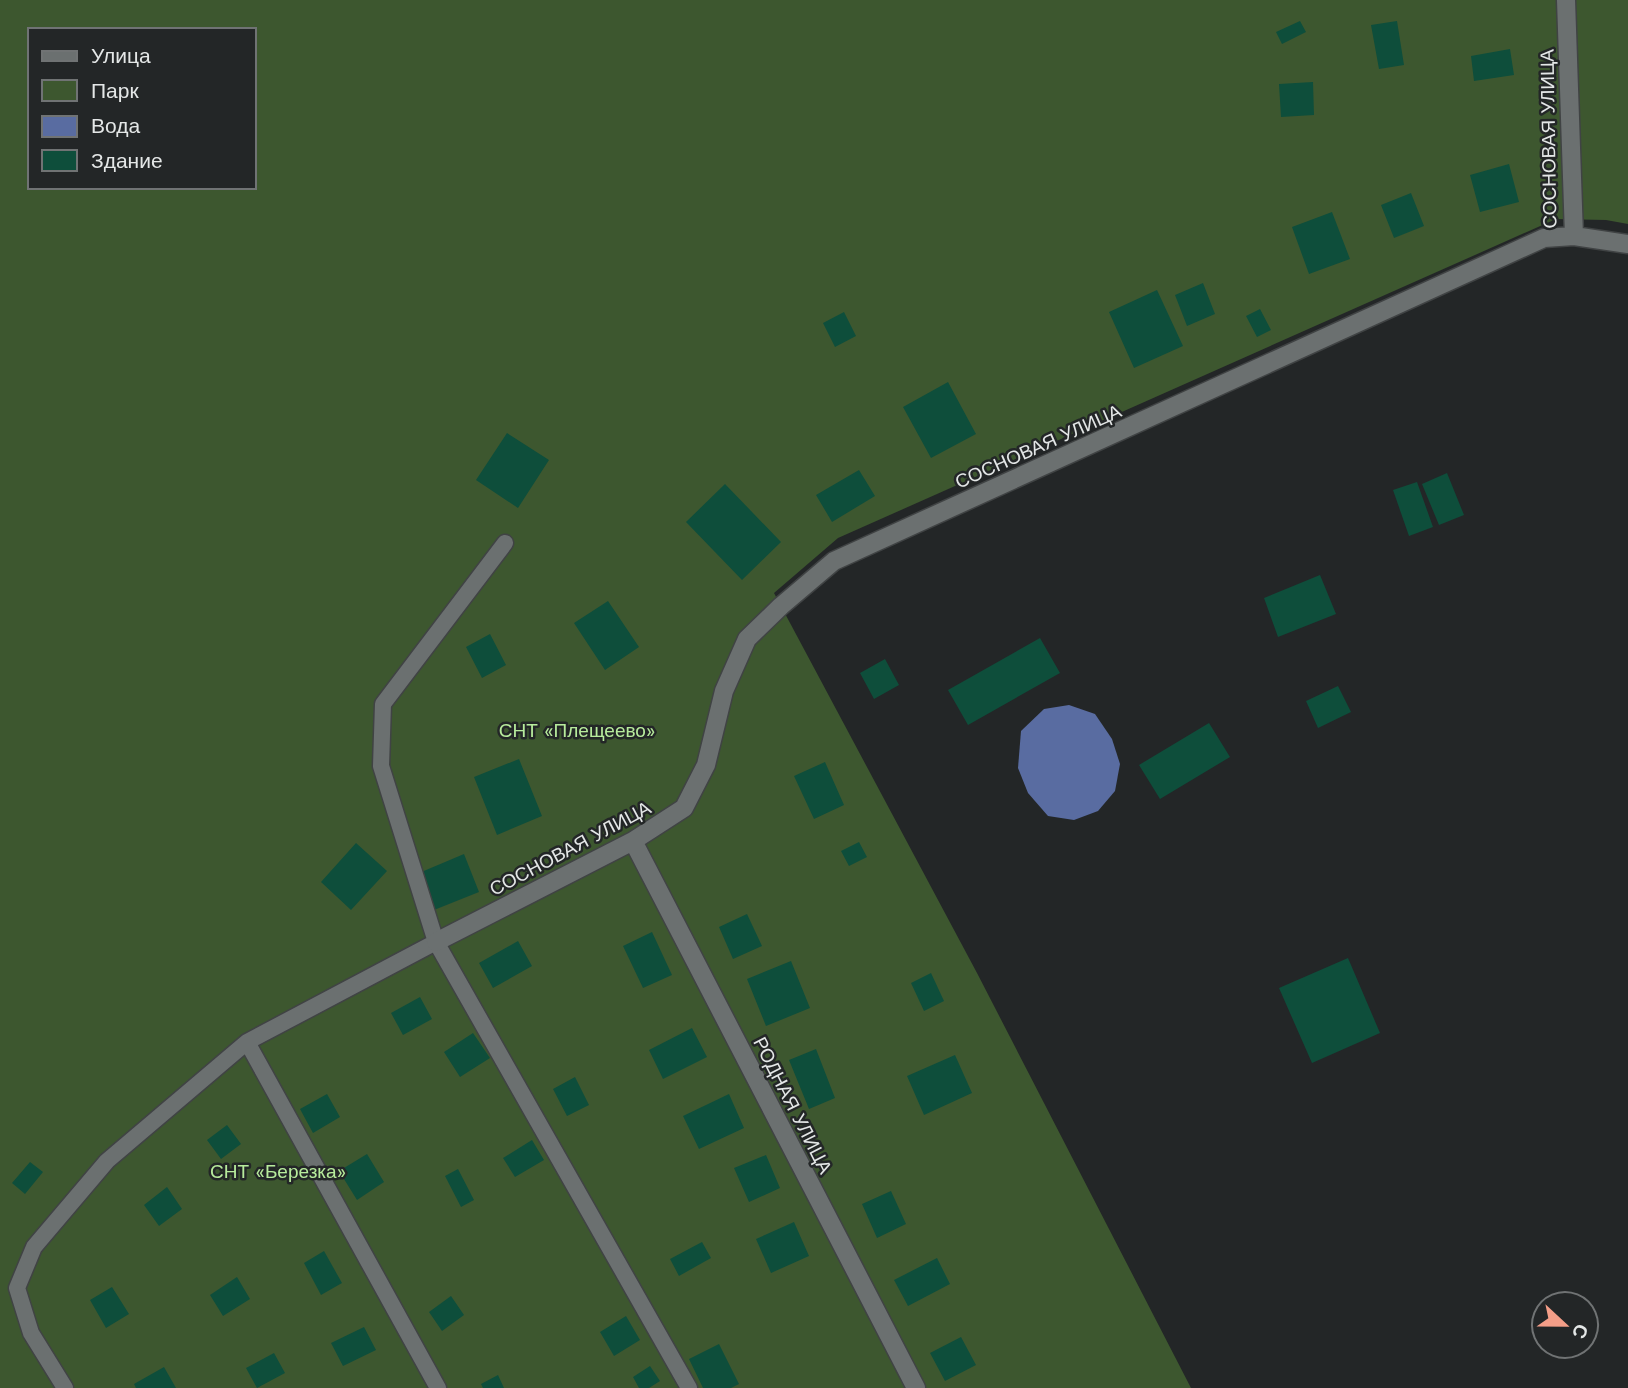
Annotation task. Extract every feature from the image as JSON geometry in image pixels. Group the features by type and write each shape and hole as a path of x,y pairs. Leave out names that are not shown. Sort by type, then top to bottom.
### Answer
{"street":[{"name":"СОСНОВАЯ УЛИЦА","path":"436,942 633,841 684,808 706,765 724,691 747,639 781,606 834,562 1544,238 1574,236 1566,0"},
{"path":"1574,236 1628,244"},
{"name":"РОДНАЯ УЛИЦА","path":"633,841 916,1388"}],"lane":[{"path":"505,543 383,704 381,766 436,942 689,1388"},
{"path":"65,1388 31,1333 17,1287 34,1247 107,1161 247,1042 436,942"},
{"path":"247,1042 438,1388"}],"green space":[{"path":"0,0 1628,0 1628,224 1606,220 1556,219 838,538 774,593 977,973 1191,1388 0,1388"}],"water":[{"path":"1069,705 1095,714 1112,739 1120,764 1115,791 1098,811 1074,820 1048,816 1028,793 1018,768 1021,731 1044,709"}],"building":[{"path":"1300,21 1306,32 1282,44 1276,32"},
{"path":"1397,21 1404,65 1379,69 1371,25"},
{"path":"1510,49 1514,75 1474,81 1471,56"},
{"path":"1313,82 1314,115 1281,117 1279,84"},
{"path":"1509,164 1519,202 1480,212 1470,175"},
{"path":"1411,193 1424,226 1394,238 1381,205"},
{"path":"1332,212 1350,259 1309,274 1292,227"},
{"path":"1203,283 1215,314 1187,326 1175,295"},
{"path":"1157,290 1183,346 1134,368 1109,312"},
{"path":"1260,309 1271,330 1257,337 1246,316"},
{"path":"844,312 856,336 835,347 823,323"},
{"path":"948,382 976,434 931,458 903,407"},
{"path":"507,433 549,460 518,508 476,480"},
{"path":"859,470 875,496 832,522 816,495"},
{"path":"1447,473 1464,515 1439,525 1422,484"},
{"path":"1417,482 1433,527 1409,536 1393,490"},
{"path":"725,484 781,542 742,580 686,522"},
{"path":"1320,575 1336,614 1278,637 1264,598"},
{"path":"608,601 639,647 605,670 574,623"},
{"path":"490,634 506,665 482,678 466,647"},
{"path":"1040,638 1060,673 968,725 948,690"},
{"path":"885,659 899,685 874,699 860,673"},
{"path":"1338,686 1351,712 1318,728 1306,701"},
{"path":"1209,723 1230,757 1160,799 1139,765"},
{"path":"519,759 542,816 497,835 474,777"},
{"path":"825,762 844,805 814,819 794,776"},
{"path":"859,842 867,857 849,866 841,851"},
{"path":"356,843 387,871 351,910 321,882"},
{"path":"464,854 479,892 434,910 419,873"},
{"path":"747,914 762,946 733,959 719,927"},
{"path":"652,932 672,975 643,988 623,946"},
{"path":"518,941 532,966 493,988 479,963"},
{"path":"1348,958 1380,1033 1312,1063 1279,988"},
{"path":"791,961 810,1008 766,1026 747,979"},
{"path":"931,973 944,1001 924,1011 911,983"},
{"path":"420,997 432,1019 403,1035 391,1013"},
{"path":"692,1028 707,1057 663,1079 649,1050"},
{"path":"473,1033 490,1058 460,1077 444,1052"},
{"path":"816,1049 835,1098 809,1109 789,1060"},
{"path":"955,1055 972,1093 924,1115 907,1076"},
{"path":"575,1077 589,1105 567,1116 553,1089"},
{"path":"327,1094 340,1117 313,1133 300,1109"},
{"path":"729,1094 744,1128 699,1149 683,1116"},
{"path":"227,1125 241,1144 221,1159 207,1140"},
{"path":"532,1140 544,1160 515,1177 503,1158"},
{"path":"367,1154 384,1182 357,1200 339,1171"},
{"path":"766,1155 780,1188 749,1202 734,1168"},
{"path":"30,1162 43,1172 25,1194 12,1183"},
{"path":"458,1169 474,1200 461,1207 445,1176"},
{"path":"167,1187 182,1209 159,1226 144,1205"},
{"path":"891,1191 906,1224 877,1238 862,1204"},
{"path":"794,1222 809,1256 771,1273 756,1239"},
{"path":"702,1242 711,1258 679,1276 670,1259"},
{"path":"324,1251 342,1283 321,1295 304,1263"},
{"path":"937,1258 950,1284 908,1306 894,1280"},
{"path":"237,1277 250,1299 223,1316 210,1295"},
{"path":"112,1287 129,1314 106,1328 90,1300"},
{"path":"451,1296 464,1315 442,1331 429,1312"},
{"path":"626,1316 640,1340 614,1356 600,1332"},
{"path":"364,1327 376,1350 343,1366 331,1343"},
{"path":"961,1337 976,1365 945,1381 930,1353"},
{"path":"719,1344 739,1384 731,1388 703,1388 689,1359"},
{"path":"274,1353 285,1373 257,1388 246,1368"},
{"path":"650,1366 660,1381 649,1388 639,1388 633,1377"},
{"path":"164,1367 176,1388 136,1388 134,1384"},
{"path":"498,1375 504,1388 483,1388 481,1384"}],"park label":[{"name":"СНТ «Плещеево»","path":"577,730"},
{"name":"СНТ «Березка»","path":"278,1171"}]}
